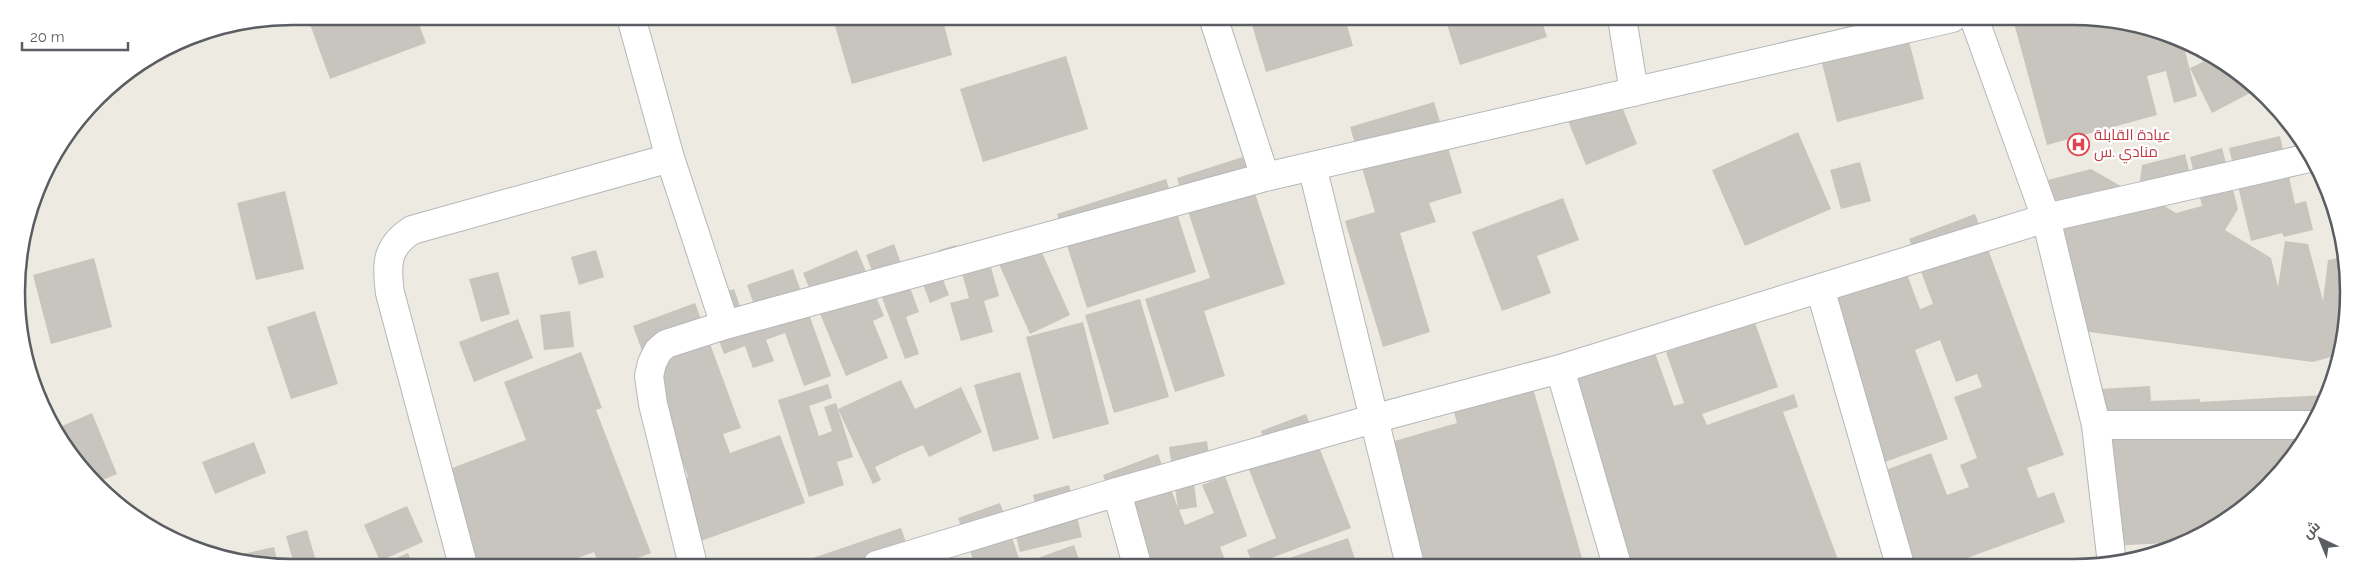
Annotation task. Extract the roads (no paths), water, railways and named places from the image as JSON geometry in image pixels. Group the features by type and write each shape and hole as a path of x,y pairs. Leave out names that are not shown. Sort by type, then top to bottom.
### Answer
{"street":[{"path":"633,25 670,158 725,325"},
{"path":"1215,25 1266,177"},
{"path":"1623,25 1634,92"},
{"path":"692,559 653,404 649,376 652,363 658,351 666,344 725,325 1266,177 1922,25"},
{"path":"1977,25 2046,218 2096,425 2111,556"},
{"path":"461,559 390,293 388,264 395,244 398,239 412,230 670,158"},
{"path":"922,559 952,555 1117,492 1373,419 1560,369 2046,218 2304,159"},
{"path":"1312,166 1408,559"},
{"path":"1820,288 1898,559"},
{"path":"1560,369 1615,559"},
{"path":"2096,425 2304,425"},
{"path":"1117,492 1135,559"}],"place":[{"name":"عيادة القابلة منادي .س","path":"2078,144"}]}
